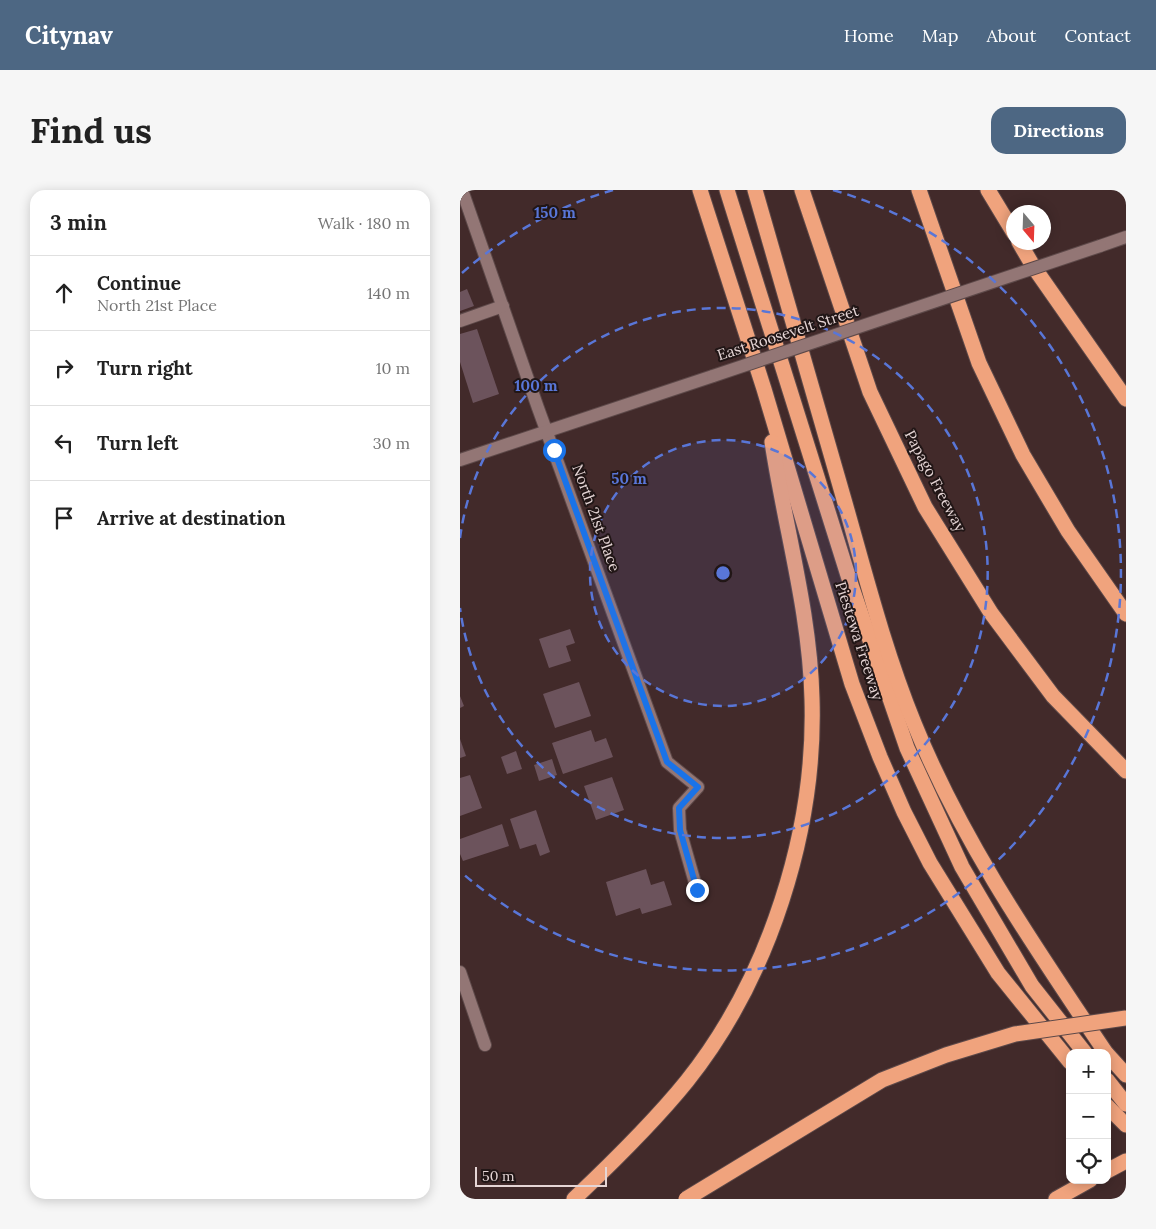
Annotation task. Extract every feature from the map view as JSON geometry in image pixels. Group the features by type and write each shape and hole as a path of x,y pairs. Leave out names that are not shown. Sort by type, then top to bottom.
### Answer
{"highway":[{"name":"Piestewa Freeway","path":"700,190 764,389 852,684 880,757 904,812 930,863 998,973 1066,1057"},
{"path":"727,190 851,585 907,748 967,876 1032,986 1082,1049"},
{"path":"755,190 884,638 915,724 962,827 991,878 1027,937 1104,1049"},
{"name":"Papago Freeway","path":"802,190 870,392 925,507 991,613 1053,696 1126,771"},
{"path":"919,190 979,363 1015,438 1068,531 1126,614"},
{"path":"988,190 1006,220"},
{"path":"1024,250 1126,398"},
{"path":"574,1199 641,1133 686,1082 707,1054 741,997 757,962 772,928 796,856 809,778 812,698 804,606 778,484 764,389"},
{"path":"686,1199 882,1080 946,1055 1015,1034 1126,1018"},
{"path":"1111,1058 1126,1075"},
{"path":"1111,1085 1126,1104"},
{"path":"1111,1110 1126,1125"},
{"path":"1111,1169 1126,1161"},
{"path":"1056,1199 1083,1184"}],"street":[{"name":"North 21st Place","path":"462,190 538,408 667,762 698,787 679,808 680,830 697,890"},
{"name":"East Roosevelt Street","path":"460,460 1126,237"},
{"path":"460,321 503,306"},
{"path":"460,972 485,1045"}],"building":[{"path":"467,289 474,306 460,311 460,292"},
{"path":"477,329 499,394 473,403 460,362 460,334"},
{"path":"570,629 575,643 566,646 571,661 549,668 539,639"},
{"path":"579,682 591,716 555,728 543,694"},
{"path":"460,696 464,706 460,708"},
{"path":"591,730 595,742 606,738 613,757 563,774 552,743"},
{"path":"460,739 466,756 460,758"},
{"path":"516,751 522,769 507,774 501,757"},
{"path":"552,759 557,775 539,781 534,765"},
{"path":"470,775 482,808 460,816 460,778"},
{"path":"612,777 624,810 596,820 584,786"},
{"path":"536,810 550,852 540,856 536,844 520,849 510,819"},
{"path":"502,824 509,846 463,861 460,854 460,839"},
{"path":"646,869 651,885 664,881 672,905 642,914 640,908 616,916 606,882"}],"route":[{"path":"554,450 667,762 698,787 679,808 680,830 697,890"}]}
